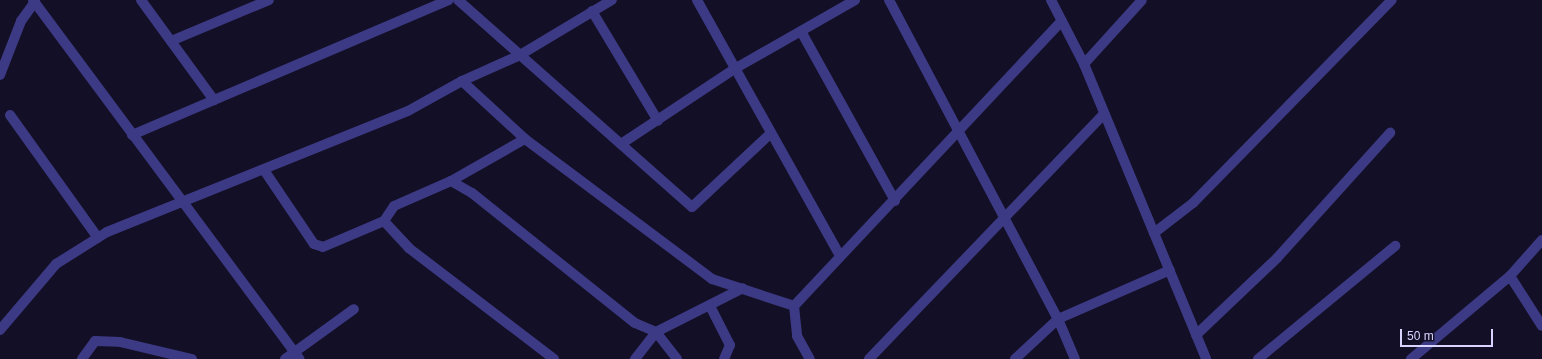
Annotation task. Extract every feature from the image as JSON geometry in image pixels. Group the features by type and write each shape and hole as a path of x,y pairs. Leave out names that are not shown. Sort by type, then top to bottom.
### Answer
{"street":[{"path":"141,0 214,100"},
{"path":"171,41 269,0"},
{"path":"132,135 448,0"},
{"path":"458,0 692,207 770,134"},
{"path":"0,330 56,264 98,238 408,111 462,80 520,55 612,0"},
{"path":"697,0 736,68 770,134 840,256"},
{"path":"621,144 658,121 736,68 802,33 855,0"},
{"path":"889,0 1058,319 1075,359"},
{"path":"1051,0 1084,64 1206,359"},
{"path":"1084,64 1142,0"},
{"path":"1154,233 1193,203 1392,0"},
{"path":"0,75 21,21 34,1 182,203 298,356"},
{"path":"592,11 658,121"},
{"path":"810,359 797,336 794,306 840,256 895,201 957,129 1062,22"},
{"path":"802,33 895,201"},
{"path":"462,80 526,139 712,279 794,306"},
{"path":"869,359 1003,216 1104,114"},
{"path":"10,115 98,238"},
{"path":"1196,335 1277,258 1390,133"},
{"path":"264,170 314,244 323,247 384,221 394,206 451,181 526,139"},
{"path":"451,181 472,193 635,323 656,332 677,359"},
{"path":"384,221 409,248 554,359"},
{"path":"1411,359 1510,276 1542,240"},
{"path":"1258,359 1395,246"},
{"path":"1015,359 1058,319 1170,270"},
{"path":"1510,276 1542,326"},
{"path":"635,359 656,332 743,288"},
{"path":"710,306 730,345 724,359"},
{"path":"285,359 298,356 354,309"},
{"path":"82,359 95,341 120,342 192,359"}]}
